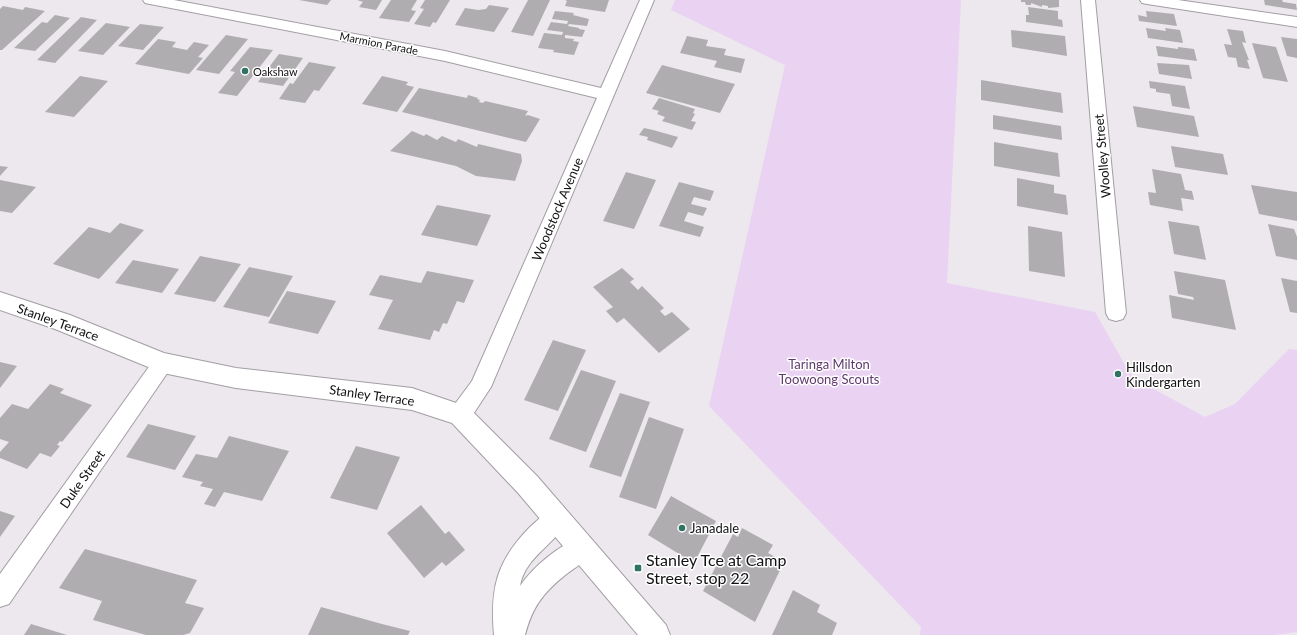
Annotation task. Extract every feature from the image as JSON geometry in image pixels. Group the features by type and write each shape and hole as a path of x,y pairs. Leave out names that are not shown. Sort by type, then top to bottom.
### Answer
{"street":[{"name":"Marmion Parade","path":"150,0 445,56 607,95"},
{"name":"Woodstock Avenue","path":"460,415 480,387 647,0"},
{"name":"Woolley Street","path":"1088,0 1116,313"},
{"path":"1147,0 1297,22"},
{"name":"Stanley Terrace","path":"0,301 62,322 163,363 236,378 412,400 460,415 528,485 581,549 656,635"},
{"name":"Duke Street","path":"0,595 163,363"},
{"path":"507,635 504,606 506,588 511,571 527,547 556,519"},
{"path":"512,635 522,606 532,588 547,574 581,549"}],"green space":[{"name":"Taringa Milton Toowoong Scouts","path":"675,0 961,0 947,283 1095,312 1132,377 1205,417 1235,404 1289,349 1297,350 1297,632 1274,635 920,635 921,627 709,406 785,65 671,10"}],"building":[{"path":"299,0 331,0 327,5"},
{"path":"357,0 382,0 376,10 359,7 363,2"},
{"path":"391,0 417,0 411,10 416,11 409,22 379,18"},
{"path":"425,0 450,0 436,23 433,22 430,27 414,24 424,9 420,8"},
{"path":"528,0 550,0 533,36 511,32"},
{"path":"565,0 609,0 605,12 565,6 567,1"},
{"path":"1021,0 1059,0 1059,7 1048,8 1048,6 1042,5 1042,7 1031,3 1031,5 1026,5 1025,2 1021,2"},
{"path":"1264,0 1282,0 1283,2 1296,4 1297,10 1265,5"},
{"path":"489,5 509,8 494,32 455,25 465,8 478,10 486,9"},
{"path":"3,6 23,10 25,7 45,11 2,50 0,50 0,9"},
{"path":"1028,7 1058,11 1058,19 1062,20 1063,27 1026,22 1026,15 1029,15"},
{"path":"555,11 574,13 573,15 589,19 587,26 569,24 568,26 585,30 582,37 565,35 565,38 574,39 573,41 579,42 574,55 538,48 544,33 562,35 563,32 547,30 551,22 567,24 568,21 552,19"},
{"path":"1146,11 1174,14 1177,26 1139,21 1138,15 1147,17"},
{"path":"55,15 70,18 35,51 14,48 42,22 47,23"},
{"path":"81,17 97,20 55,63 37,60"},
{"path":"106,23 130,27 103,55 78,51"},
{"path":"140,24 164,27 143,50 118,46"},
{"path":"1146,28 1166,31 1165,28 1180,30 1183,43 1148,38"},
{"path":"1227,29 1243,31 1246,43 1242,42 1249,60 1247,60 1250,69 1238,67 1236,58 1228,57 1224,44 1232,45"},
{"path":"1011,30 1065,36 1067,56 1012,47"},
{"path":"226,35 248,39 219,74 196,70"},
{"path":"687,36 708,40 706,46 726,49 724,55 745,59 741,73 714,67 717,61 680,53"},
{"path":"1281,37 1297,39 1297,58 1287,56"},
{"path":"158,39 176,42 172,47 187,50 194,42 209,45 198,57 203,58 189,74 135,64"},
{"path":"1252,43 1276,47 1288,82 1263,78"},
{"path":"1156,46 1178,49 1178,47 1194,49 1197,61 1158,56"},
{"name":"Oakshaw","path":"250,47 273,50 237,96 218,93 235,72 230,71"},
{"path":"279,54 303,58 283,86 258,82"},
{"path":"309,62 336,67 319,91 314,90 305,103 279,99 290,83 293,84"},
{"path":"1157,63 1189,65 1192,79 1159,74"},
{"path":"662,65 735,84 720,113 646,93"},
{"path":"80,76 108,81 74,117 45,112"},
{"path":"382,76 408,82 406,85 414,87 397,112 362,104"},
{"path":"981,80 1061,93 1063,113 981,100"},
{"path":"1149,81 1185,86 1190,109 1172,106 1170,94 1156,92 1156,89 1150,88"},
{"path":"419,88 467,98 468,95 478,98 477,99 480,100 479,102 483,103 485,101 528,111 525,116 528,115 540,119 526,142 402,112"},
{"path":"659,98 695,109 693,113 695,114 691,121 696,122 692,130 662,121 665,117 657,114 659,111 652,109"},
{"path":"1133,106 1194,116 1199,137 1137,127"},
{"path":"993,115 1061,126 1062,140 993,129"},
{"path":"644,128 678,137 672,148 647,140 648,137 639,135"},
{"path":"412,131 424,136 426,134 437,140 442,136 456,142 458,139 477,147 478,144 521,154 522,161 515,181 476,176 456,166 390,151"},
{"path":"994,142 1058,153 1060,177 994,166"},
{"path":"1171,146 1223,154 1228,175 1175,167"},
{"path":"0,166 8,167 0,176"},
{"path":"1152,169 1181,174 1185,190 1192,191 1194,200 1181,198 1183,211 1150,205 1148,192 1156,193"},
{"path":"626,172 656,180 634,229 603,221"},
{"path":"1017,178 1054,185 1054,193 1066,195 1068,215 1017,206"},
{"path":"0,180 36,187 12,213 0,211"},
{"path":"679,182 714,191 710,201 694,197 691,204 707,208 703,216 688,212 684,221 704,227 700,237 659,226"},
{"path":"1251,185 1297,192 1297,221 1259,214"},
{"path":"437,205 491,215 477,246 421,235"},
{"path":"1168,221 1199,226 1206,260 1174,254"},
{"path":"120,223 144,230 99,279 53,264 89,227 110,233"},
{"path":"1268,224 1294,229 1297,237 1297,260 1276,256"},
{"path":"1028,226 1062,232 1065,277 1029,271"},
{"path":"200,256 241,264 215,302 174,294"},
{"path":"133,260 179,269 162,293 115,283"},
{"path":"249,267 293,276 269,317 223,307"},
{"path":"622,268 634,279 630,282 638,290 642,286 664,308 660,311 665,316 672,312 690,329 659,353 624,318 617,323 606,311 613,307 593,287"},
{"path":"427,271 474,280 464,303 457,301 447,324 443,323 439,332 434,330 430,340 378,329 393,300 369,295 380,275 421,283"},
{"path":"1174,271 1225,280 1236,330 1172,318 1169,295 1194,300 1193,297 1178,294"},
{"path":"1281,278 1297,281 1297,313 1290,312"},
{"path":"287,291 336,301 318,334 268,323"},
{"path":"553,340 586,350 558,411 524,400"},
{"path":"0,362 17,366 0,388"},
{"path":"581,370 616,381 586,452 549,439"},
{"path":"50,384 64,389 60,393 92,405 62,442 60,441 57,445 60,446 51,457 40,453 27,469 0,458 0,452 9,442 0,439 0,418 12,404 28,409"},
{"path":"620,393 650,402 621,477 589,467"},
{"path":"649,417 684,429 656,509 619,497"},
{"path":"148,424 196,436 175,470 126,457"},
{"path":"229,436 289,451 262,501 224,492 215,507 204,504 213,489 200,486 203,482 182,477 196,454 217,458"},
{"path":"356,446 400,457 377,510 330,498"},
{"name":"Janadale","path":"671,496 716,521 694,563 648,535"},
{"path":"421,505 445,534 449,531 465,550 446,566 442,562 424,578 387,533"},
{"path":"0,511 15,516 0,537"},
{"path":"742,528 773,545 768,553 784,562 755,622 703,591 733,534 738,537"},
{"path":"85,549 197,580 185,603 204,608 190,633 183,635 146,635 93,620 102,601 59,588"},
{"path":"793,590 820,605 817,612 837,623 832,635 772,635"},
{"path":"321,607 410,631 408,635 308,635"},
{"path":"31,624 67,635 24,635"}],"place":[{"name":"Oakshaw","path":"245,71"},
{"name":"Hillsdon Kindergarten","path":"1118,374"},
{"name":"Janadale","path":"682,528"},
{"name":"Stanley Tce at Camp Street, stop 22","path":"638,568"}]}
